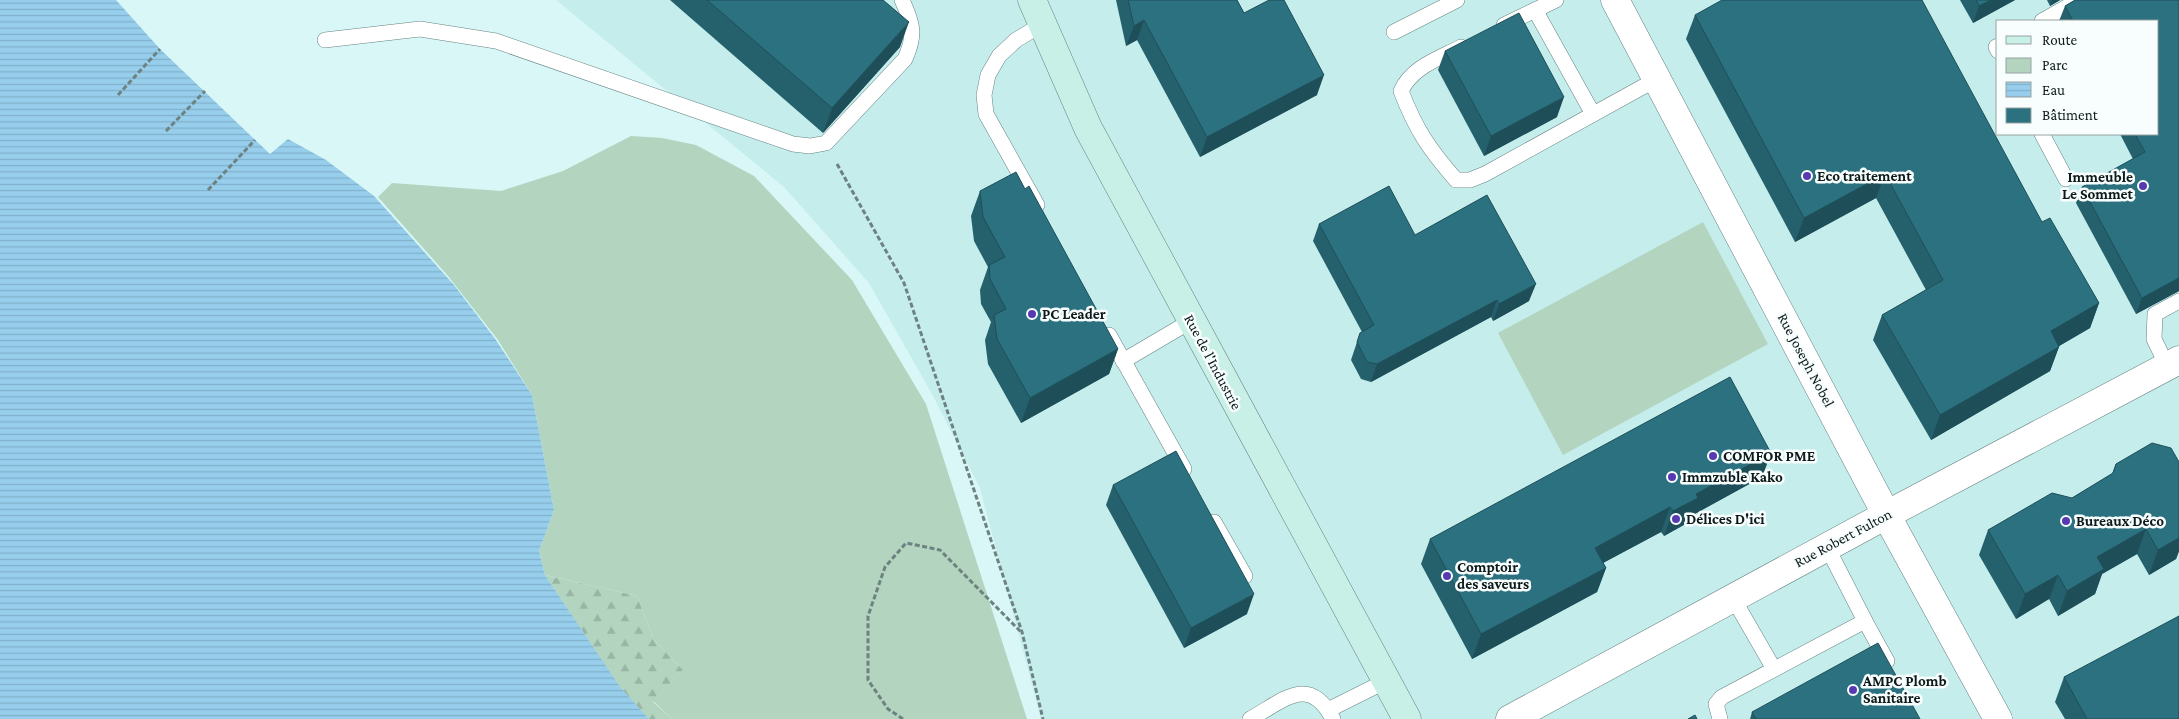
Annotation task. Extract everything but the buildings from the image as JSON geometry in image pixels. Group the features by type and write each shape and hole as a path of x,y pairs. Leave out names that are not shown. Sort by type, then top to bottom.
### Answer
{"main road":[{"name":"Rue de l'Industrie","path":"1032,0 1041,25 1088,128 1407,719"}],"street":[{"name":"Rue Joseph Nobel","path":"1618,1 1657,79 1998,719"},
{"name":"Rue Robert Fulton","path":"1510,719 1888,514 2173,363"}],"lane":[{"path":"325,40 420,28 496,41 793,144 810,146 826,143 905,59 912,44 913,28 902,0"},
{"path":"1394,32 1457,0"},
{"path":"1492,31 1556,0"},
{"path":"2044,20 2079,0"},
{"path":"1535,10 1593,114"},
{"path":"1041,25 1016,40 999,56 988,75 984,95 986,114 1043,216"},
{"path":"1476,39 1416,70 1406,80 1401,91 1413,123 1431,151 1456,180 1470,180 1485,174 1657,79"},
{"path":"2043,135 2066,179"},
{"path":"2173,363 2154,339 2155,314 2179,301"},
{"path":"1100,318 1191,481"},
{"path":"1123,361 1191,321"},
{"path":"1206,507 1245,576"},
{"path":"1827,547 1896,678"},
{"path":"1733,598 1774,669"},
{"path":"1720,719 1716,704 1722,697 1865,621"},
{"path":"1250,719 1298,693 1310,694 1331,715 1386,681"}],"path":[{"path":"118,95 160,49"},
{"path":"166,131 205,91"},
{"path":"208,190 255,140"},
{"path":"826,143 904,283 1022,632 1043,719"},
{"path":"903,719 888,709 868,680 868,616 885,567 906,543 940,550 1022,632"}],"shaded area":[{"path":"556,0 2179,0 2179,719 1041,719 980,488 932,394 869,283 784,187"}],"green space":[{"path":"631,136 662,138 696,145 754,176 852,280 926,404 1027,719 672,719 653,701 683,670 654,640 637,596 545,575 539,551 554,510 532,395 498,340 448,276 378,197 392,183 501,191 563,171"},
{"path":"1703,222 1768,344 1563,455 1498,333"},
{"path":"545,575 637,596 654,640 683,670 653,702 672,719 649,719 620,688"}],"water":[{"path":"0,0 116,0 160,49 270,154 288,139 326,160 374,196 454,285 496,340 532,395 554,510 539,551 545,575 620,687 649,719 0,719"}],"place":[{"name":"Eco traitement","path":"1807,176"},
{"name":"Immeuble Le Sommet","path":"2143,186"},
{"name":"PC Leader","path":"1032,314"},
{"name":"COMFOR PME","path":"1713,456"},
{"name":"Immzuble Kako","path":"1672,477"},
{"name":"Délices D'ici","path":"1676,519"},
{"name":"Bureaux Déco","path":"2066,521"},
{"name":"Comptoir des saveurs","path":"1447,576"},
{"name":"AMPC Plomb Sanitaire","path":"1853,690"}]}
